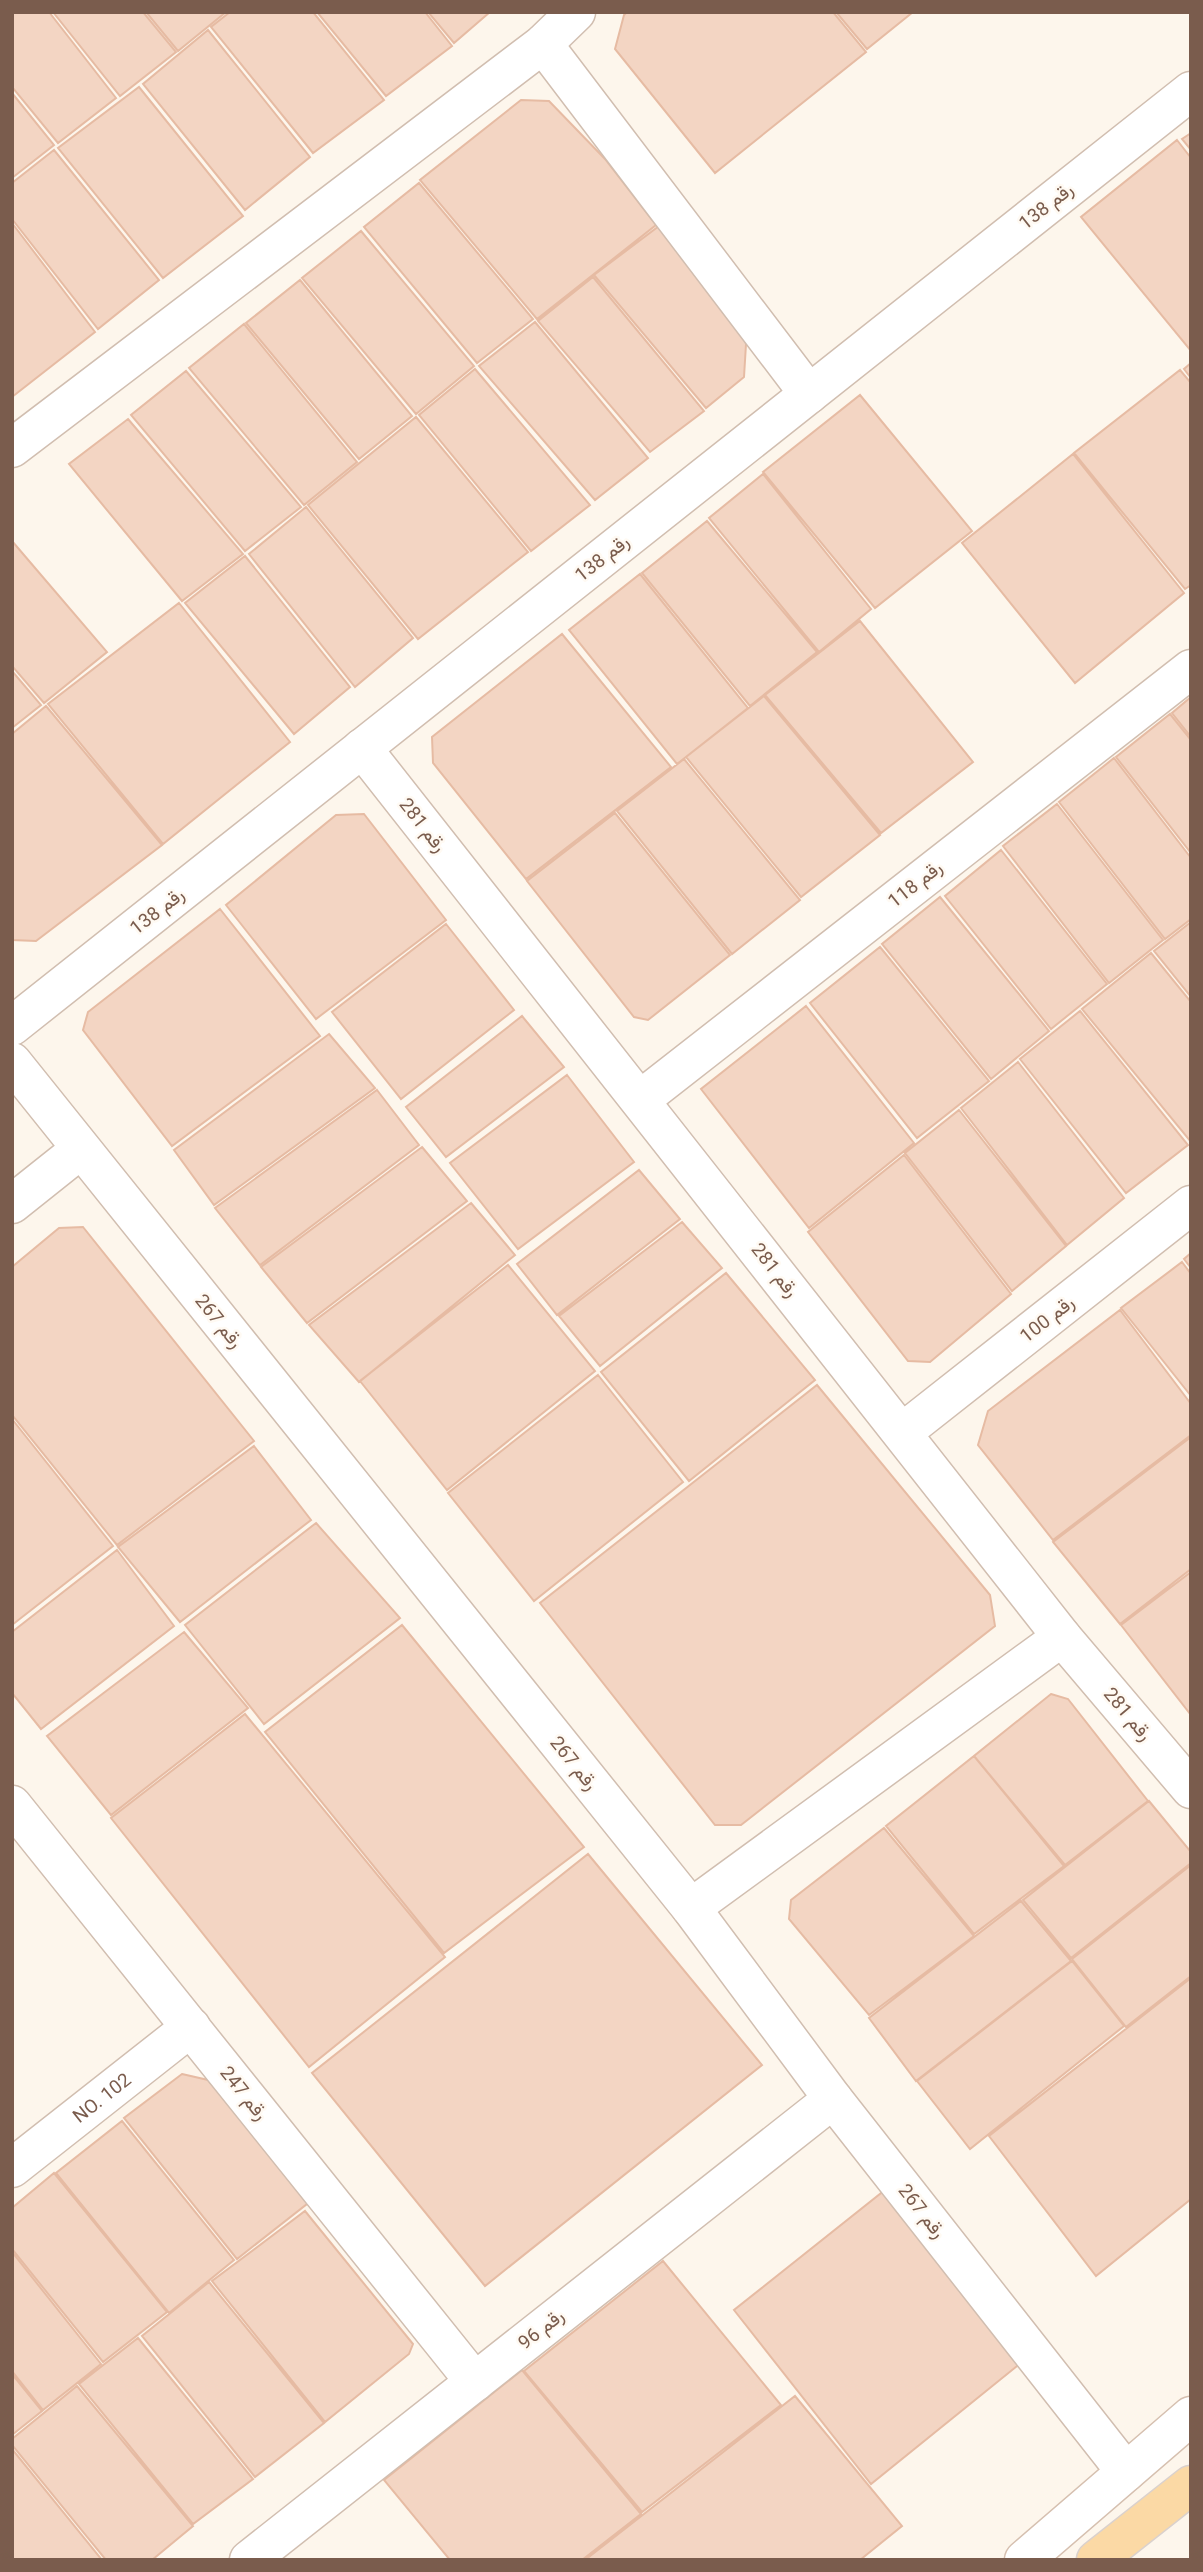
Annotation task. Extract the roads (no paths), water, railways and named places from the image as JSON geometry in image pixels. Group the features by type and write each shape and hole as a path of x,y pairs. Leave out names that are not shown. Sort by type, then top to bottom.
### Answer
{"main road":[{"path":"1096,2560 1191,2485"}],"street":[{"path":"12,448 543,44 576,12"},
{"path":"543,44 809,394"},
{"name":"رقم 138","path":"12,1026 1191,91"},
{"name":"رقم 118","path":"640,1100 1191,669"},
{"name":"رقم 281","path":"362,748 1062,1637 1188,1781"},
{"name":"رقم 267","path":"12,1062 691,1908 834,2099 1126,2472"},
{"path":"12,1204 81,1149"},
{"name":"رقم 100","path":"903,1433 1191,1205"},
{"path":"691,1908 1062,1637"},
{"name":"رقم 247","path":"12,1805 475,2382"},
{"name":"NO. 102","path":"12,2168 191,2028"},
{"name":"رقم 96","path":"249,2560 834,2099"},
{"path":"1024,2560 1191,2416"}]}
